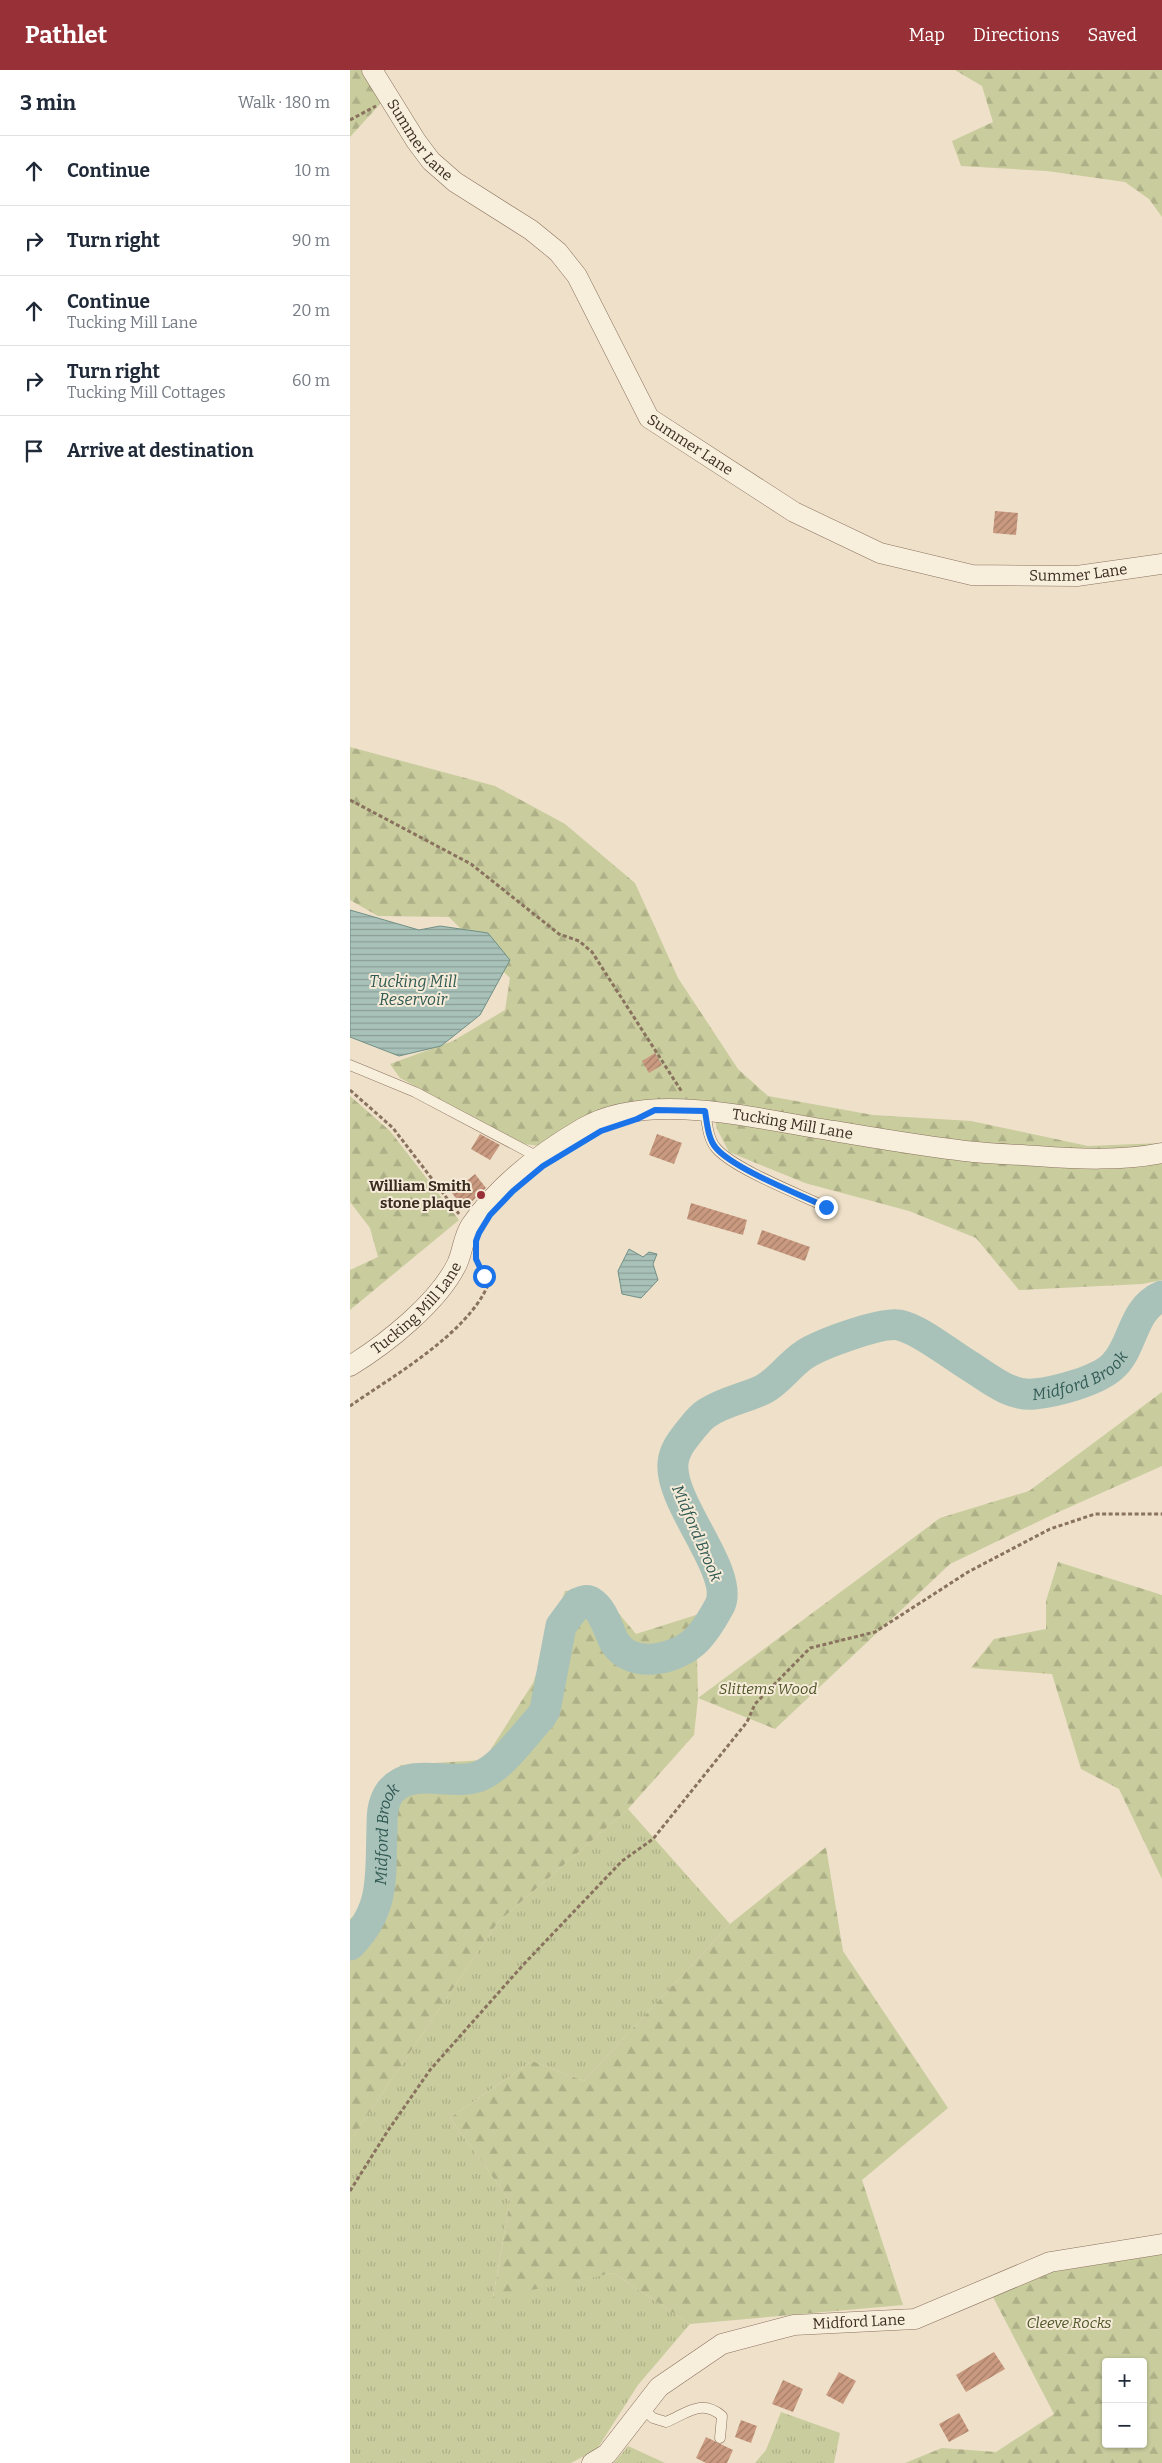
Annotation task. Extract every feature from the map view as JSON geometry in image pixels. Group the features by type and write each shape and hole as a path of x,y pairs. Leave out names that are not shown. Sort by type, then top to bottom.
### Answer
{"street":[{"name":"Summer Lane","path":"372,70 431,161 455,182 531,230 558,252 577,276 649,418 794,512 880,552 972,576 1077,576 1162,564"},
{"name":"Tucking Mill Lane","path":"350,1366 400,1328 435,1296 457,1264 470,1226 499,1190 538,1157 584,1128 610,1116 634,1111 697,1110 960,1151 1071,1158 1138,1158 1162,1153"},
{"name":"Midford Lane","path":"592,2463 607,2454 659,2387 722,2344 794,2325 915,2320 1050,2262 1162,2244"}],"lane":[{"path":"350,1065 415,1092 538,1157"},
{"path":"697,1110 715,1148 734,1163 826,1207"},
{"path":"642,2408 653,2418 666,2422 692,2408 709,2408 722,2416 720,2438"}],"path":[{"path":"350,120 389,98"},
{"path":"350,800 471,864 559,934 578,941 592,952 690,1103 697,1110"},
{"path":"350,1090 393,1128 470,1226"},
{"path":"350,1406 445,1338 482,1299 488,1285 476,1259"},
{"path":"350,2191 386,2132 430,2070 523,1965 622,1861 654,1839 747,1722 755,1704 810,1648 875,1632 968,1572 1050,1529 1095,1514 1162,1514"}],"green space":[{"path":"350,70 362,70 381,103 350,137"},
{"path":"955,70 1162,70 1162,217 1149,199 1125,182 1047,171 961,166 952,141 993,122 982,86"},
{"path":"350,747 495,786 565,824 635,883 678,978 738,1069 768,1096 873,1115 971,1121 1088,1146 1162,1143 1162,1280 1142,1284 1019,1290 976,1238 909,1211 805,1183 729,1152 717,1129 713,1108 676,1105 542,1146 523,1144 400,1078 390,1064 453,1041 505,1010 510,978 449,917 378,916 350,900"},
{"path":"350,1096 390,1131 459,1220 350,1310 350,1270 378,1257 370,1228 350,1202"},
{"name":"Slittems Wood","path":"1162,1392 1162,1466 1054,1514 950,1564 775,1729 698,1698 940,1518 1029,1491"},
{"path":"1058,1562 1162,1595 1162,1879 1119,1789 1081,1769 1052,1674 971,1668 994,1639 1046,1629 1046,1601"},
{"path":"598,1589 636,1634 696,1615 698,1698 694,1735 628,1809 498,1922 350,2141 350,1919 362,1908 375,1806 401,1765 484,1760 533,1683 565,1591"},
{"path":"628,1809 730,1924 584,2081 532,2061 450,2118 510,2201 493,2297 613,2273 690,2324 638,2385 597,2449 571,2463 350,2463 350,2141 498,1922"},
{"path":"826,1847 843,1951 948,2108 862,2180 903,2305 690,2324 613,2273 493,2298 510,2201 450,2118 532,2061 584,2081 730,1924"},
{"name":"Cleeve Rocks","path":"1162,2254 1162,2463 905,2463 942,2448 996,2452 1054,2414 993,2297 1053,2272"},
{"path":"781,2412 840,2433 834,2463 755,2463 766,2450"},
{"path":"628,2446 665,2463 614,2463"}],"water":[{"name":"Tucking Mill Reservoir","path":"350,910 419,930 440,926 488,933 510,960 480,1015 441,1046 399,1056 350,1037"},
{"path":"629,1249 643,1257 649,1252 657,1254 653,1264 658,1280 641,1298 622,1294 618,1271"}],"building":[{"path":"995,511 1018,513 1016,535 993,533"},
{"path":"655,1053 662,1065 649,1073 642,1061"},
{"path":"480,1134 500,1145 490,1160 471,1149"},
{"path":"657,1134 682,1143 674,1164 649,1155"},
{"path":"475,1174 486,1188 464,1209 452,1193"},
{"path":"691,1203 747,1220 743,1235 687,1219"},
{"path":"762,1230 810,1247 805,1261 757,1244"},
{"path":"994,2352 1005,2369 966,2392 956,2375"},
{"path":"839,2372 856,2381 843,2404 826,2395"},
{"path":"783,2380 803,2389 793,2412 772,2404"},
{"path":"959,2413 969,2431 949,2442 939,2424"},
{"path":"741,2420 757,2426 751,2443 735,2437"},
{"path":"706,2437 733,2450 727,2463 706,2463 696,2458"}],"waterway":[{"name":"Midford Brook","path":"350,1945 370,1918 379,1891 382,1819 385,1801 390,1792 399,1784 420,1778 466,1779 477,1777 486,1773 503,1760 545,1710 561,1626 578,1603 591,1602 599,1610 615,1643 622,1651 642,1659 653,1659 675,1654 693,1643 708,1626 720,1605 722,1591 711,1556 690,1517 674,1479 673,1463 680,1443 704,1415 721,1405 764,1389 775,1382 799,1359 812,1350 865,1330 890,1325 899,1325 915,1331 1006,1389 1025,1394 1034,1394 1065,1388 1088,1381 1114,1365 1126,1348 1145,1309 1162,1296"}],"place":[{"name":"William Smith stone plaque","path":"481,1195"}],"route":[{"path":"484,1276 476,1259 476,1241 490,1215 513,1191 543,1166 601,1131 637,1119 655,1110 705,1111 709,1134 715,1148 734,1163 826,1207"}]}
